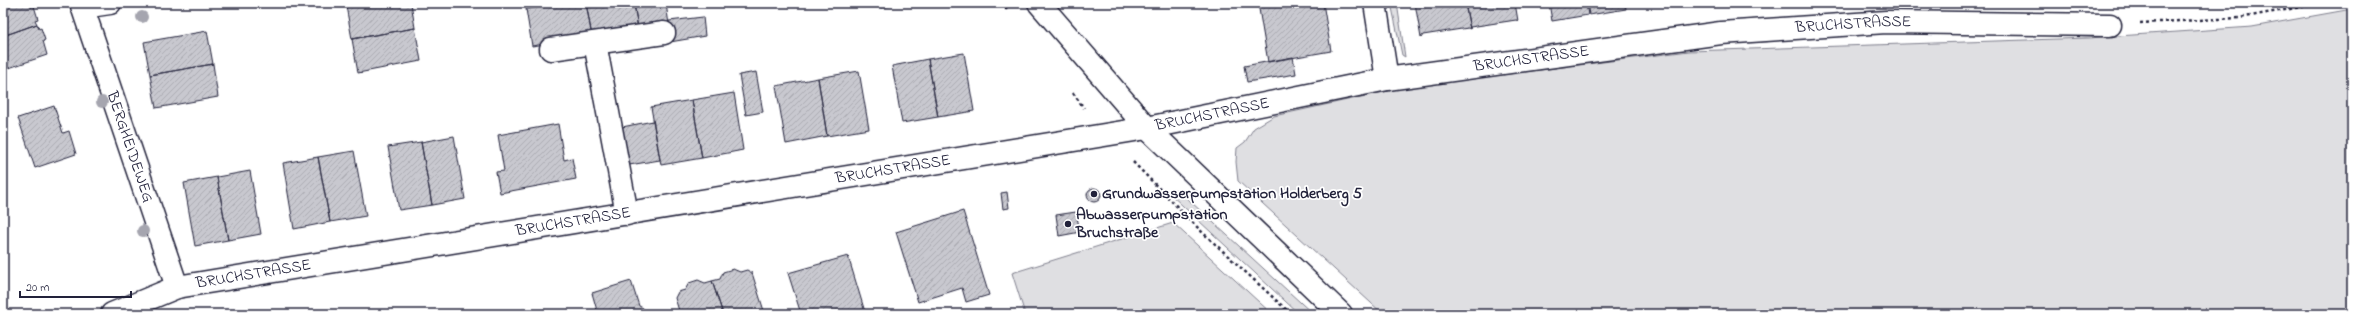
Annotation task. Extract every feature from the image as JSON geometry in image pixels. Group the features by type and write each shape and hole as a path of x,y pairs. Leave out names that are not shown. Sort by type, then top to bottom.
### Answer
{"street":[{"name":"BERGHEIDEWEG","path":"110,3 82,5 177,288"},
{"path":"1039,3 1147,128 1341,314"},
{"path":"1375,3 1387,79"},
{"name":"BRUCHSTRASSE","path":"112,314 177,288 1147,128 1387,79 1721,33 1886,22 2110,25"},
{"path":"552,50 664,33"},
{"path":"595,43 627,214"}],"path":[{"path":"2110,25 2239,18 2324,3"},
{"path":"1106,135 1201,231 1291,314"}],"shaded area":[{"path":"1391,3 1397,3 1405,57 1402,55"},
{"path":"2352,9 2352,314 1383,314 1238,181 1236,162 1237,148 1245,142 1254,128 1274,116 1407,87 1689,51 2088,38 2252,27"},
{"path":"1171,189 1178,190 1313,314 1299,314 1169,193"},
{"path":"1173,223 1272,314 1025,314 1012,273"}],"building":[{"path":"3,3 30,3 31,7 34,6 38,19 35,20 37,24 3,36"},
{"path":"364,3 411,3 415,28 352,39 346,6"},
{"path":"539,3 586,3 592,37 532,46 526,9 540,7"},
{"path":"586,3 634,3 638,29 592,36"},
{"path":"634,3 666,3 669,25 638,29"},
{"path":"879,3 900,3 881,8"},
{"path":"1258,3 1323,3 1331,51 1268,62"},
{"path":"1415,3 1465,3 1470,29 1468,28 1423,35 1421,38"},
{"path":"1465,3 1515,3 1518,21 1516,20 1470,27 1470,29"},
{"path":"1549,3 1586,3 1588,15 1552,21"},
{"path":"1587,3 1625,3 1626,9 1589,15"},
{"path":"703,17 705,36 670,42 669,21"},
{"path":"37,24 39,29 41,28 45,40 43,41 47,55 3,70 3,36"},
{"path":"415,28 421,61 358,73 352,39"},
{"path":"207,31 213,64 150,75 144,42"},
{"path":"964,53 974,111 938,117 928,59"},
{"path":"1293,57 1296,74 1247,82 1244,66"},
{"path":"928,59 938,117 902,123 892,66"},
{"path":"213,64 218,97 156,108 150,75"},
{"path":"859,71 869,129 827,136 818,78"},
{"path":"756,72 763,112 746,115 739,75"},
{"path":"818,78 827,136 786,144 776,86"},
{"path":"734,93 743,150 702,158 692,100"},
{"path":"692,100 702,158 661,165 651,107"},
{"path":"54,106 63,133 69,131 76,154 35,168 18,118"},
{"path":"653,121 660,160 629,165 622,127"},
{"path":"558,124 564,160 572,158 576,179 500,193 496,172 504,171 498,135"},
{"path":"454,136 465,199 432,205 421,142"},
{"path":"421,142 432,205 399,210 388,147"},
{"path":"354,151 366,216 330,222 318,157"},
{"path":"318,157 330,222 294,229 283,163"},
{"path":"250,171 261,234 228,240 217,177"},
{"path":"217,177 228,240 195,246 184,183"},
{"name":"Grundwasserpumpstation Holderberg 5","path":"1094,188 1099,190 1101,195 1099,200 1094,202 1089,200 1087,195 1089,190"},
{"path":"1007,192 1009,208 1003,209 1001,193"},
{"path":"963,211 989,295 966,302 962,288 918,302 896,232"},
{"name":"Abwasserpumpstation Bruchstraße","path":"1076,212 1080,232 1059,236 1056,215"},
{"path":"848,256 865,312 859,314 801,314 788,273"},
{"path":"733,269 740,272 747,270 752,273 765,314 723,314 712,281 720,279 723,272"},
{"path":"698,280 705,283 712,281 723,314 680,314 675,298 678,292 685,290 689,283"},
{"path":"631,281 639,306 643,308 645,314 598,314 592,293"},
{"path":"524,309 525,314 509,314"}],"place":[{"name":"Grundwasserpumpstation Holderberg 5","path":"1094,194"},
{"name":"Abwasserpumpstation Bruchstraße","path":"1068,224"}]}
